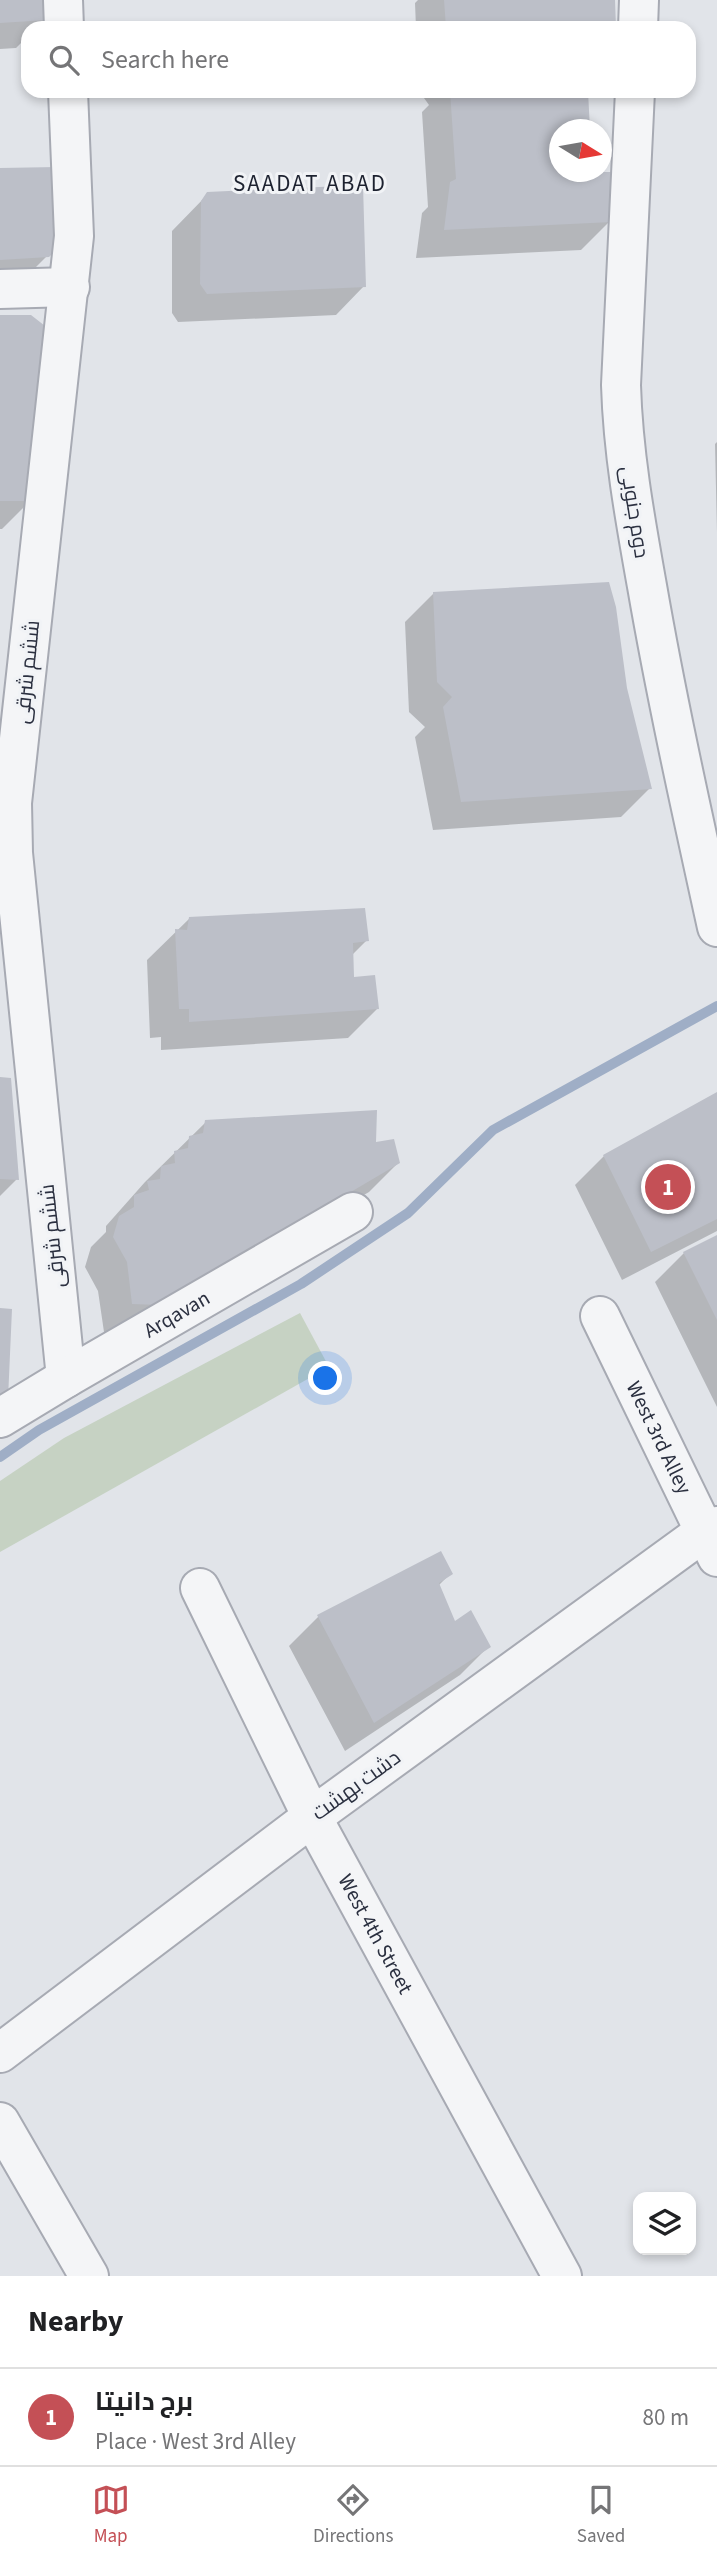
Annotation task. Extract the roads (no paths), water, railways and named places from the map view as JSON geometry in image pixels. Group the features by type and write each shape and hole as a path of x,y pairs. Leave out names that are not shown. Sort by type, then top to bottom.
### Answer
{"street":[{"path":"63,0 64,21"},
{"path":"638,21 639,0"},
{"name":"ششم شرقی","path":"66,1378 13,853 12,803 70,287 74,195 68,98"},
{"name":"دوم جنوبی","path":"635,98 621,385 622,428 669,710 717,927"},
{"path":"0,289 70,287"},
{"name":"Arqavan","path":"0,1418 353,1212"},
{"name":"West 3rd Alley","path":"600,1317 713,1538"},
{"name":"دشت بهشت","path":"0,2053 312,1817 713,1538"},
{"name":"West 4th Street","path":"200,1588 312,1817 562,2276"},
{"path":"0,2122 89,2276"}],"waterway":[{"path":"0,1457 39,1430 301,1284 408,1213 493,1130 717,1006"}],"place":[{"name":"برج دانیتا","path":"668,1187"}],"district":[{"name":"SAADAT ABAD","path":"310,183"}]}
